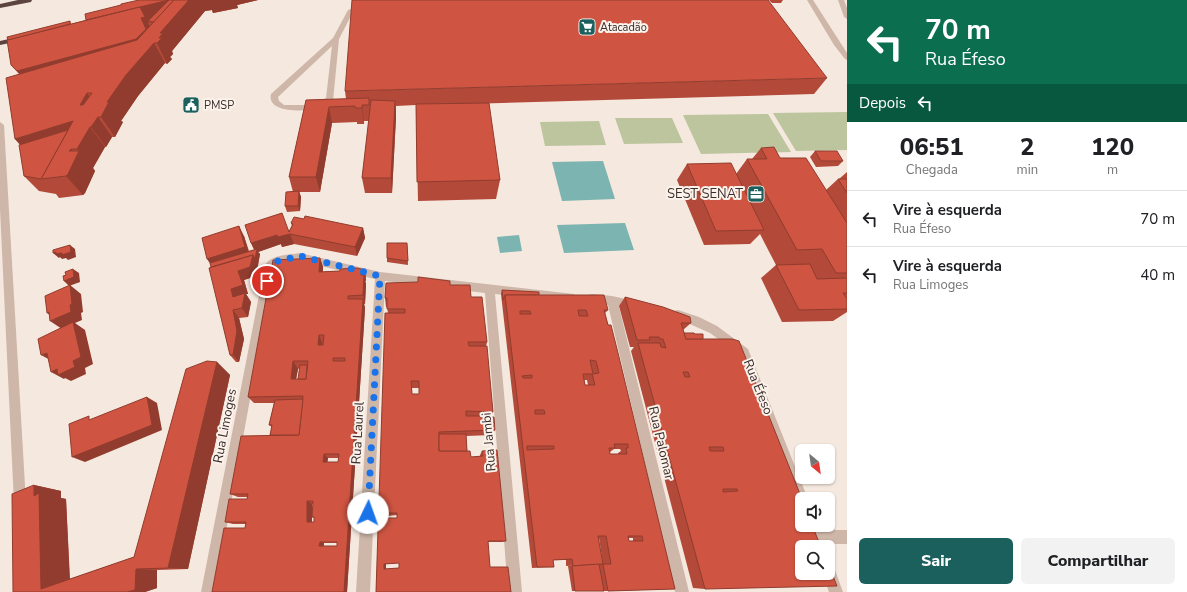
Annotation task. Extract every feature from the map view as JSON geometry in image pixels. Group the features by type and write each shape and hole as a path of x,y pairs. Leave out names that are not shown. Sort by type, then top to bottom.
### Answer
{"highway":[{"path":"0,6 28,0"},
{"path":"0,43 31,36"}],"street":[{"path":"810,0 837,45 847,58"},
{"path":"841,0 847,17"},
{"path":"336,39 330,99 326,104 320,107 282,107 278,105 274,96 336,39 350,11 368,5"},
{"path":"0,126 21,512"},
{"name":"Rua Limoges","path":"208,592 270,265 278,260 300,256 380,276"},
{"path":"380,276 490,289 612,300 646,306"},
{"name":"Rua Laurel","path":"363,592 380,276"},
{"name":"Rua Jambi","path":"490,289 515,592"},
{"name":"Rua Palomar","path":"612,300 682,592"},
{"name":"Rua Éfeso","path":"666,311 686,317 707,327 731,341 744,352 799,492"},
{"path":"816,536 847,537"},
{"path":"832,580 836,592"}],"green space":[{"path":"847,112 847,150 796,151 773,113"},
{"path":"768,114 791,152 701,154 683,115"},
{"path":"615,118 672,118 683,143 624,144"},
{"path":"599,121 606,145 545,146 540,122"}],"water":[{"path":"603,161 615,199 562,201 552,162"},
{"path":"625,223 634,250 564,253 557,225"},
{"path":"519,235 522,251 500,253 497,237"}],"building":[{"path":"139,0 169,0 86,20 85,14"},
{"path":"169,0 174,0 154,22 148,21"},
{"path":"174,0 189,0 160,33 163,33 159,38 162,38 157,43 154,43 126,75 107,102 109,102 101,117 98,117 90,127 77,149 71,149 69,151 79,151 68,174 66,176 41,179 73,121 15,139 6,78 137,40","holes":["87,93 92,93 83,105 80,105"]},
{"path":"352,0 768,0 827,78 345,91"},
{"path":"140,7 145,17 141,18 146,29 136,39 17,71 11,65 7,40"},
{"path":"70,21 70,24 8,40 7,37"},
{"path":"369,98 369,105 362,105 362,108 355,108 355,106 329,107 316,177 289,177 306,100"},
{"path":"371,100 395,101 391,178 362,178"},
{"path":"489,103 500,180 417,182 416,104"},
{"path":"68,130 41,179 24,176 19,145"},
{"path":"774,147 780,158 806,158 847,223 847,273 836,273 822,249 797,250 747,159 767,159 761,148"},
{"path":"815,151 837,151 843,161 821,161"},
{"path":"731,163 764,230 716,231 687,164"},
{"path":"838,179 847,179 847,193"},
{"path":"299,191 298,206 285,206 286,192"},
{"path":"282,213 289,232 293,224 291,223 294,217 304,219 305,216 363,228 355,247 290,234 278,237 277,235 251,243 245,225"},
{"path":"239,226 245,247 207,259 202,238"},
{"path":"387,243 407,243 408,261 387,258"},
{"path":"70,245 71,252 62,255 62,253 53,253 53,250"},
{"path":"257,249 255,259 253,255 211,267 210,263"},
{"path":"253,255 250,267 238,271 243,285 231,289 233,297 245,293 242,308 233,310 237,331 233,355 230,355 209,268"},
{"path":"320,258 319,272 340,271 340,269 357,268 365,270 364,272 361,272 361,275 364,275 363,295 348,296 348,299 363,299 344,592 212,592 224,528 245,528 246,522 225,522 229,499 247,499 248,494 230,494 241,436 299,435 303,396 248,397 273,260","holes":["319,335 324,335 323,345 318,345","333,358 345,358 345,361 333,361","293,361 308,361 306,379 291,379","324,454 339,454 338,462 323,462","307,501 313,501 312,517 314,517 314,522 307,522","320,542 337,542 337,546 319,546"]},
{"path":"810,264 817,279 847,278 847,293 843,293 847,299 847,309 799,310 776,265"},
{"path":"73,269 74,277 64,281 63,276 66,275 65,272"},
{"path":"418,277 450,281 450,285 470,285 471,297 482,297 487,342 468,342 469,346 487,346 493,412 466,411 466,416 481,416 481,418 494,417 495,430 439,432 439,451 470,451 471,457 483,456 482,451 497,450 506,541 488,541 490,567 508,567 511,592 376,592 385,313 405,313 405,309 387,309 387,298 385,298 386,283 418,282","holes":["411,381 419,381 419,394 412,394","385,513 397,513 397,518 385,518","399,563 399,568 384,569 384,564"]},
{"path":"70,285 72,304 70,305 71,312 50,321 49,312 47,313 45,296"},
{"path":"502,290 539,292 539,295 505,295 503,300"},
{"path":"505,295 604,295 608,310 604,310 608,325 611,325 675,589 608,591 603,564 573,566 572,559 553,560 554,567 537,567","holes":["578,310 586,310 588,316 579,316","520,311 530,311 531,314 520,314","590,360 596,361 599,373 593,374","583,374 592,374 595,385 585,385","532,375 532,378 523,378 522,376","535,410 544,410 545,414 535,414","614,444 628,444 628,448 626,448 627,454 610,454 609,448 615,448","527,446 554,446 554,449 527,450","598,536 606,536 611,564 603,564","628,536 642,536 643,541 629,541"]},
{"path":"625,297 663,307 690,317 691,323 681,323 686,339 732,339 739,341 799,492 795,492 795,532 815,532 818,540 795,540 795,580 835,580 837,586 705,589 638,343 660,343 661,347 666,348 663,339 660,339 659,337 649,337 650,340 637,340","holes":["683,372 688,372 690,377 685,377","709,447 723,447 724,451 710,451","723,489 737,489 738,491 723,492"]},
{"path":"73,322 81,357 73,361 75,367 58,375 57,369 51,372 47,353 41,355 38,339"},
{"path":"684,333 703,334 703,339 686,339"},
{"path":"207,361 217,362 168,568 136,569 135,590 127,592 13,592 12,494 34,485 34,496 39,493 41,589 134,557 186,369"},
{"path":"300,365 307,365 306,379 298,379"},
{"path":"147,397 152,425 72,457 69,424 89,416 89,420"},
{"path":"303,399 299,435 270,435 272,425 269,425 275,400"},
{"path":"439,434 466,434 467,451 439,451"},
{"path":"599,564 604,591 575,591 572,566"}],"place":[{"name":"Atacadão","path":"587,27"},
{"name":"PMSP","path":"191,105"},
{"name":"SEST SENAT","path":"756,194"}],"route":[{"path":"267,281 270,265 278,260 300,256 380,276 368,513"}]}
